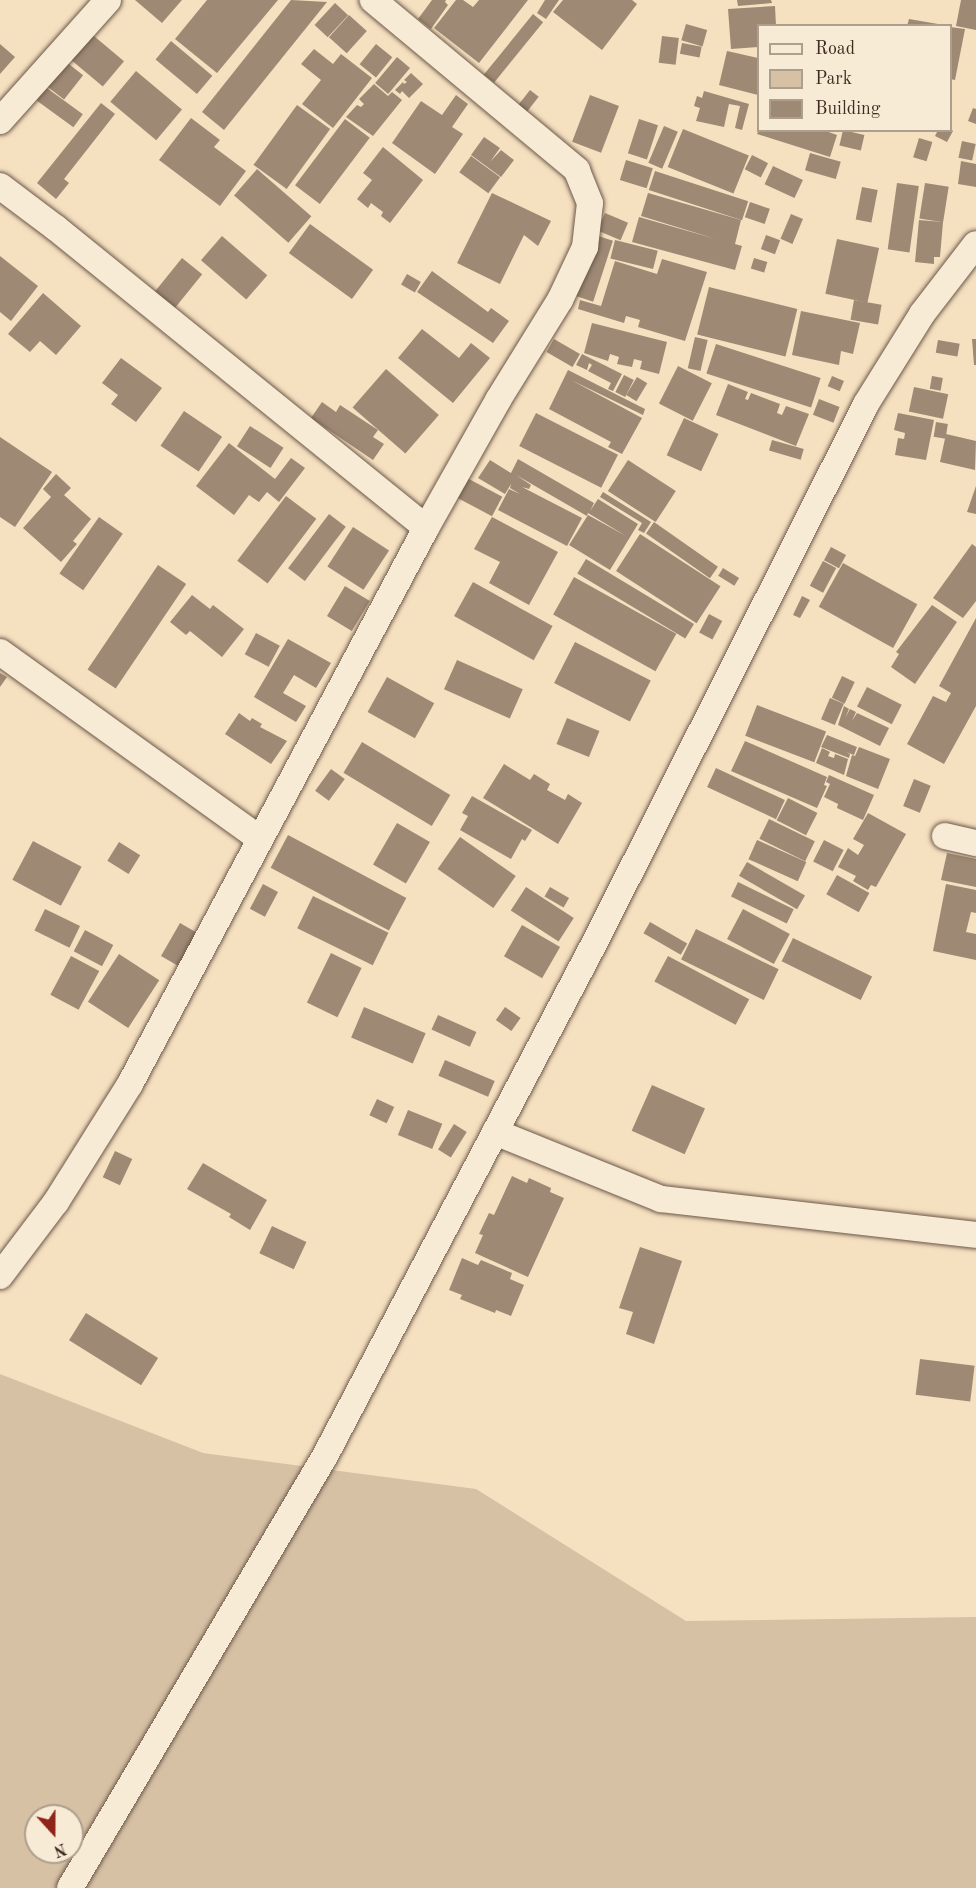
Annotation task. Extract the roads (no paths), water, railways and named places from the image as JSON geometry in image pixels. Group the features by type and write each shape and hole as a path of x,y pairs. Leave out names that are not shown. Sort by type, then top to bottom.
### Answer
{"street":[{"path":"0,121 108,0"},
{"path":"0,1276 56,1202 130,1084 426,528 498,400 560,300 585,247 590,203 577,170 373,0"},
{"path":"0,186 56,228 426,528"},
{"path":"70,1888 325,1456 596,942 866,404 922,314 976,244"},
{"path":"0,652 260,839"},
{"path":"945,836 976,843"},
{"path":"495,1132 662,1199 976,1235"}]}
